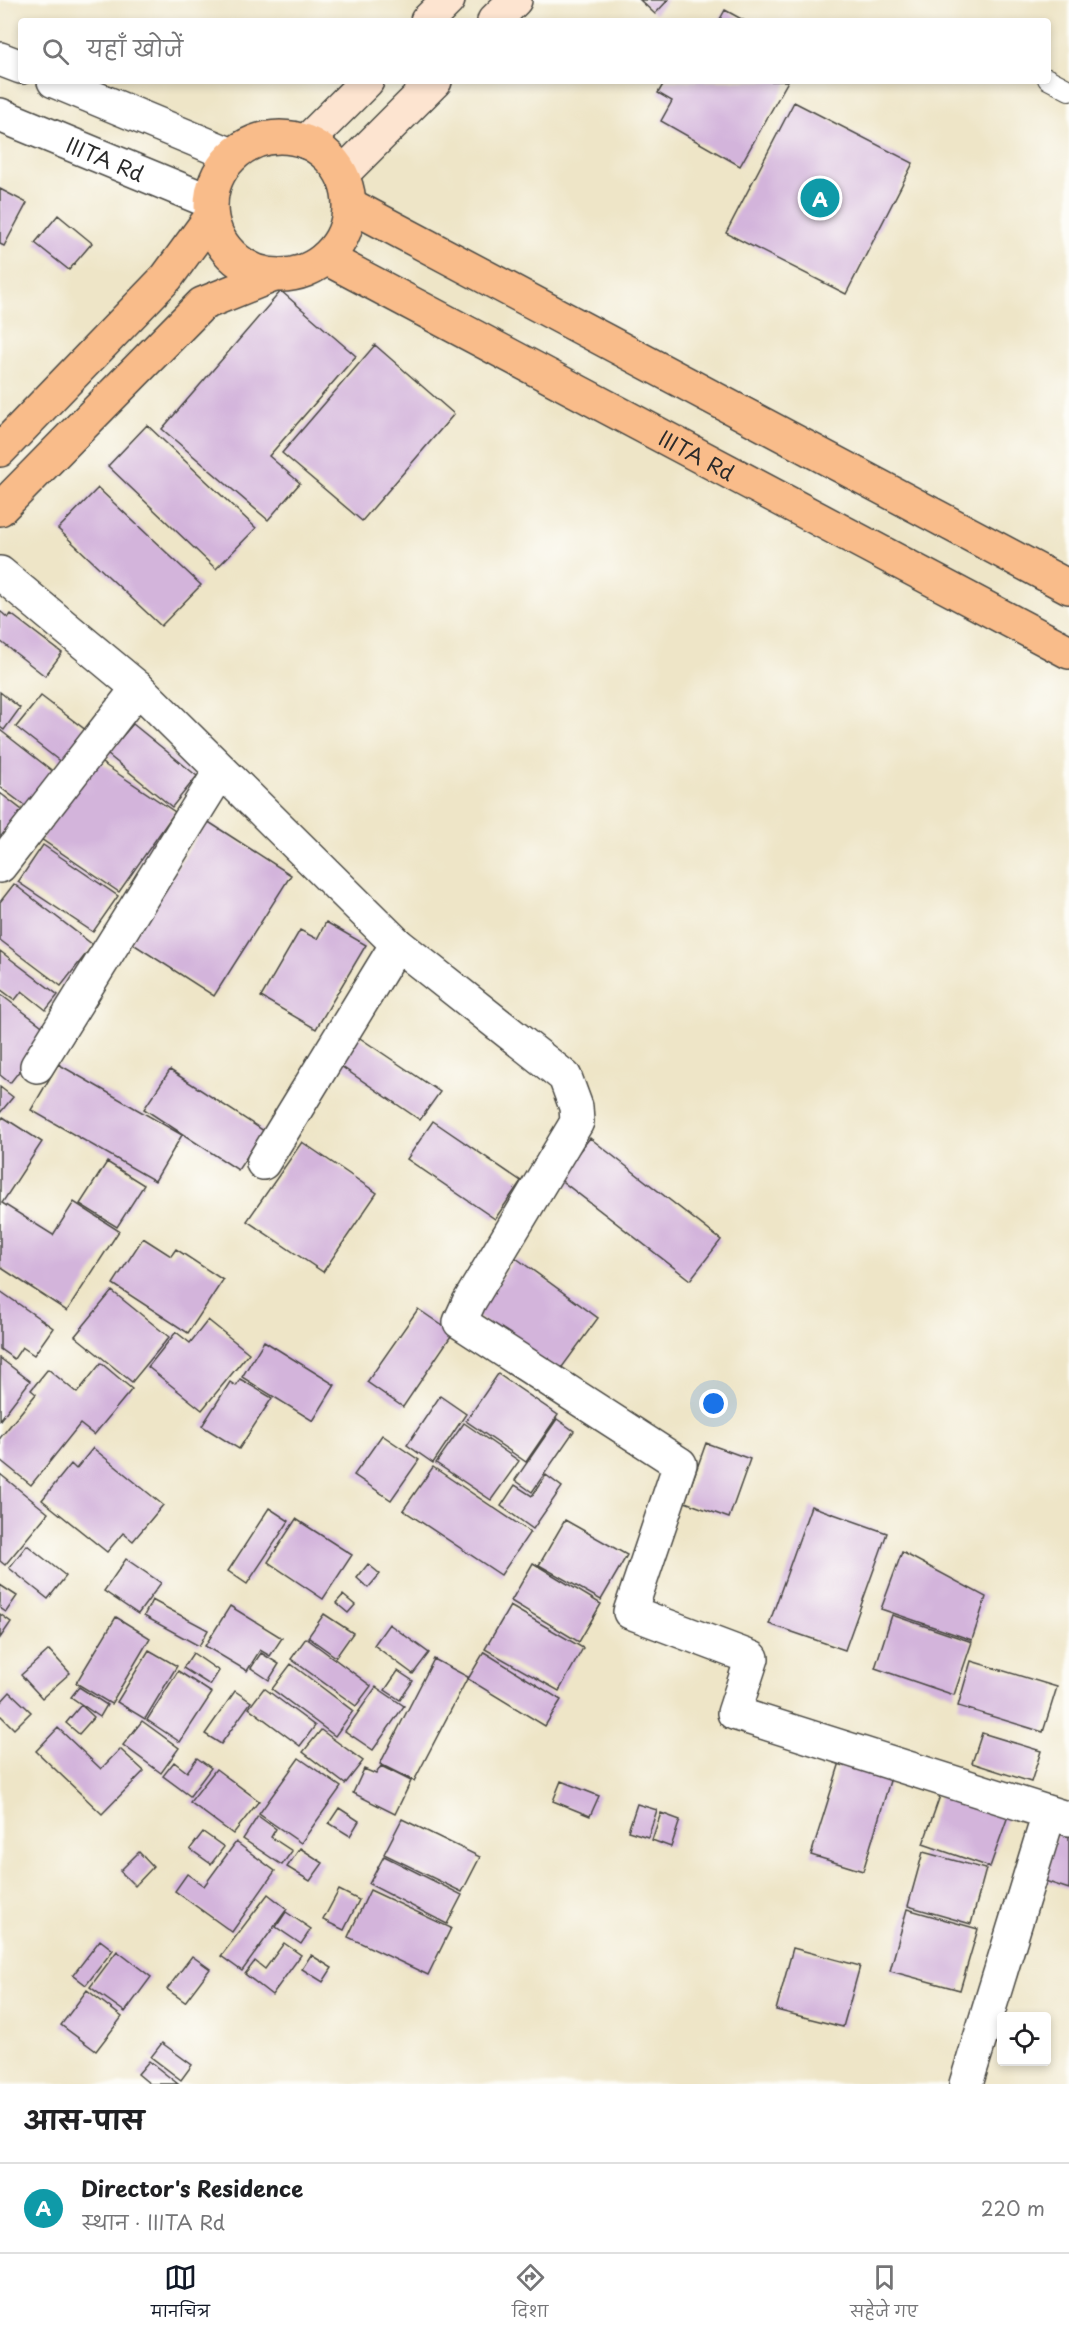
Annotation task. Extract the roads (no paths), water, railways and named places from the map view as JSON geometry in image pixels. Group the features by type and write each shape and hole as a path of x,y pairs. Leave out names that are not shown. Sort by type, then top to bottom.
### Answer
{"main road":[{"path":"430,18 448,0"},
{"path":"498,18 515,0"},
{"path":"306,142 364,84"},
{"path":"342,174 432,84"},
{"path":"0,450 167,277 211,209 218,173 232,155 251,143 273,136 296,138 317,146 335,162 342,174 346,182 350,205 347,228 336,249 318,265 297,274 274,275 251,270 232,257 218,239 211,209"},
{"path":"350,205 1069,588"},
{"name":"IIITA Rd","path":"326,258 1069,652"},
{"path":"0,509 202,304 274,275"}],"street":[{"path":"0,59 18,66"},
{"path":"61,84 232,155"},
{"name":"IIITA Rd","path":"0,115 211,209"},
{"path":"0,573 138,688 220,772 397,944 565,1077 576,1107 577,1122 469,1302 460,1322 680,1464 630,1612 752,1658 734,1713 1059,1817 966,2084"},
{"path":"0,866 138,688"},
{"path":"37,1066 220,772"},
{"path":"263,1163 397,944"}],"lane":[{"path":"1051,81 1069,90"}],"place":[{"name":"Director's Residence","path":"820,198"}]}
